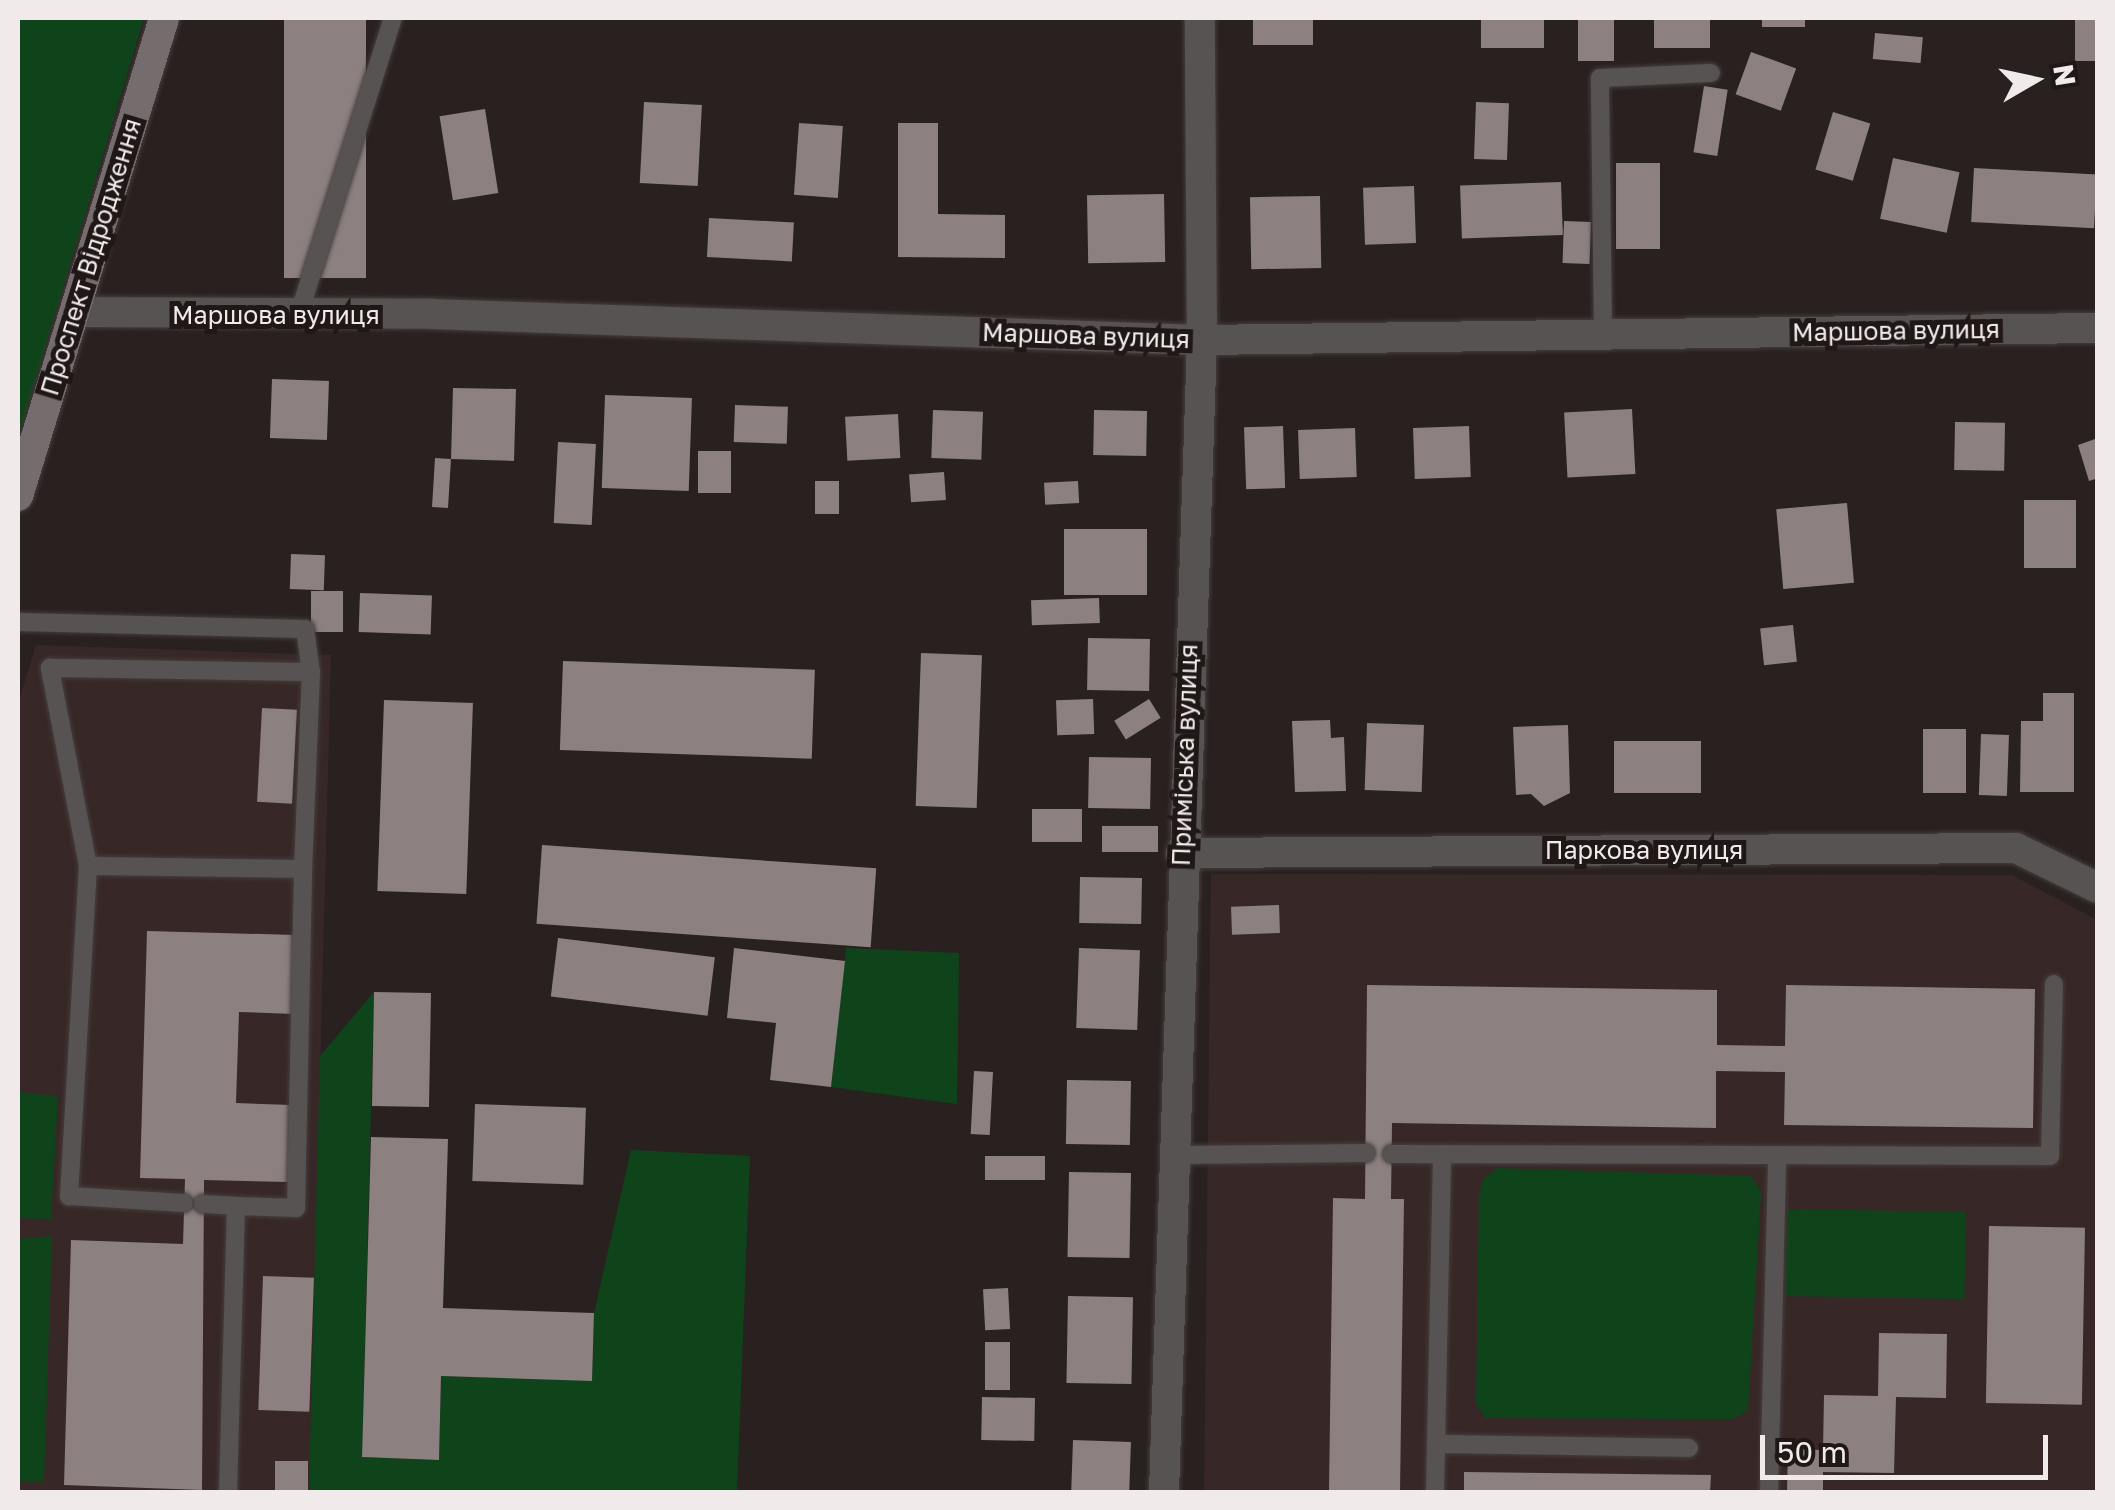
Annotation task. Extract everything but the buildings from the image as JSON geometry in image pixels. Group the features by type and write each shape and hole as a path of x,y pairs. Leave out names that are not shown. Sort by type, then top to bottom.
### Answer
{"main road":[{"name":"Проспект Відродження","path":"18,496 164,18"}],"street":[{"name":"Приміська вулиця","path":"1164,1492 1177,1155 1181,853 1202,340 1200,18"},
{"name":"Маршова вулиця","path":"75,312 298,318 452,314 1202,340 2098,328"},
{"name":"Паркова вулиця","path":"1181,853 2016,848 2098,888"}],"lane":[{"path":"298,318 392,18"},
{"path":"1603,335 1600,78 1712,74"},
{"path":"18,622 304,629 311,672 296,1208 70,1196 88,866 50,668 311,672"},
{"path":"88,866 303,869"},
{"path":"1392,1154 2050,1156 2054,984"},
{"path":"1177,1155 1366,1153"},
{"path":"1435,1492 1442,1154"},
{"path":"1769,1492 1777,1155"},
{"path":"228,1492 236,1206"},
{"path":"1436,1444 1689,1448"}],"shaded area":[{"path":"36,645 331,655 309,1492 18,1492 18,704"},
{"path":"1211,874 2012,875 2097,920 2097,1492 1204,1492"}],"green space":[{"path":"18,18 144,18 18,438"},
{"path":"846,948 959,953 957,1104 831,1087"},
{"path":"374,992 362,1457 439,1460 441,1376 592,1380 594,1313 631,1150 750,1156 737,1492 309,1492 320,1056"},
{"path":"18,1092 58,1096 51,1219 18,1218"},
{"path":"1498,1168 1751,1176 1761,1192 1748,1410 1733,1419 1485,1418 1476,1403 1479,1195 1484,1178"},
{"path":"1787,1209 1966,1212 1964,1299 1785,1296"},
{"path":"52,1236 44,1481 18,1481 18,1239"}]}
